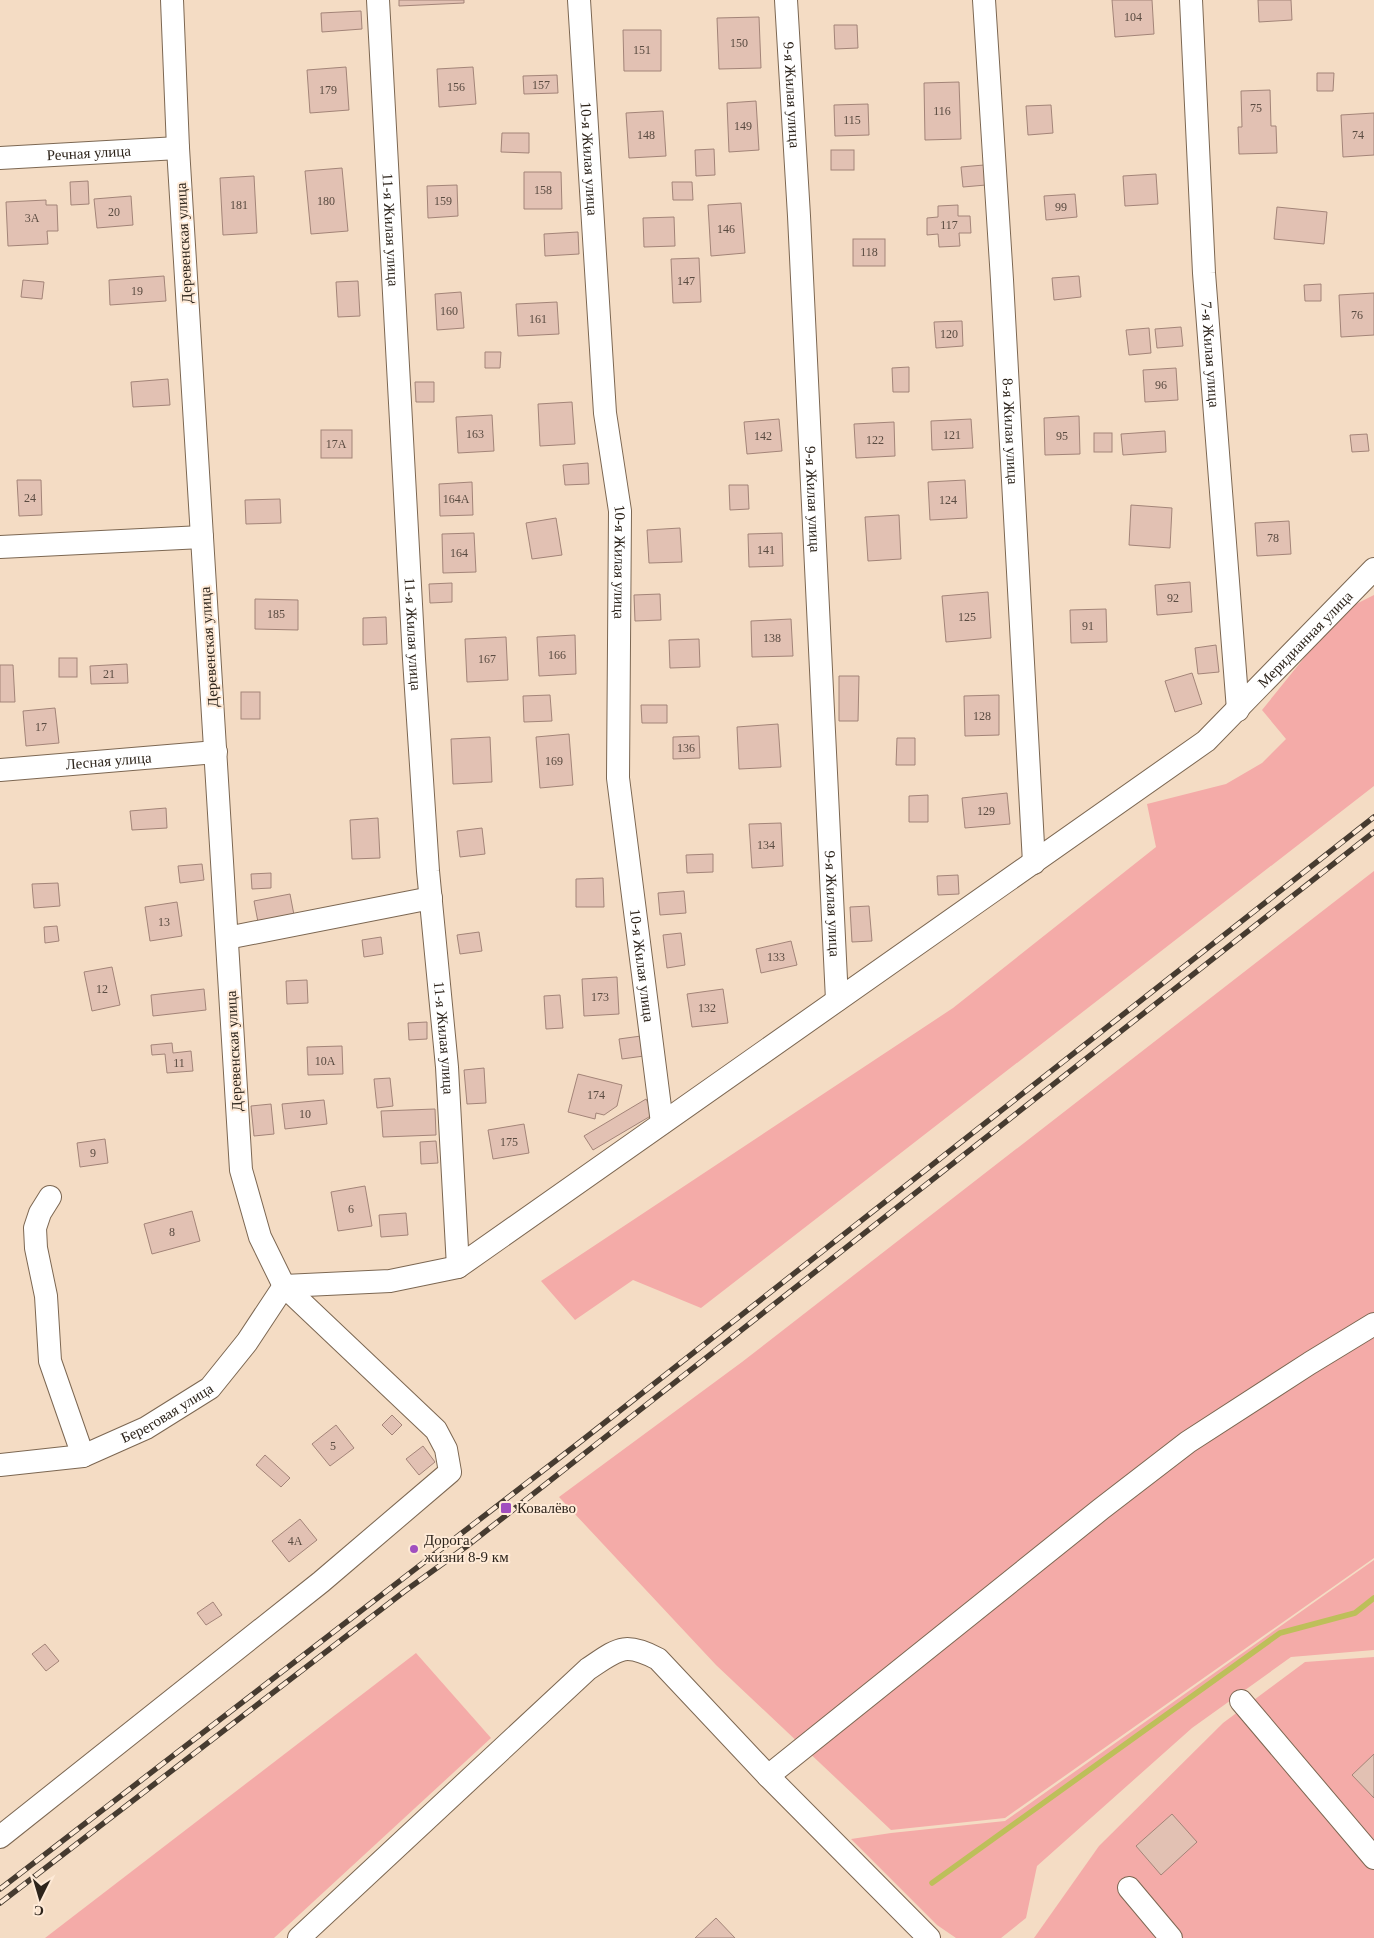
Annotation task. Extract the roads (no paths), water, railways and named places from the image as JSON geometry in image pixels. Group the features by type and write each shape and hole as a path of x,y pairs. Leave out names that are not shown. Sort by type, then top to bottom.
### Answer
{"street":[{"name":"Деревенская улица","path":"172,0 178,148 241,1170 260,1237 284,1286"},
{"name":"11-я Жилая улица","path":"378,0 413,649 431,898 447,1067 458,1267"},
{"name":"10-я Жилая улица","path":"579,0 605,413 620,511 618,778 662,1123"},
{"name":"9-я Жилая улица","path":"786,0 837,1000"},
{"name":"8-я Жилая улица","path":"984,0 1003,290 1034,863"},
{"name":"7-я Жилая улица","path":"1191,0 1204,273 1238,710"},
{"name":"Речная улица","path":"0,158 178,148"},
{"path":"0,547 202,537"},
{"name":"Меридианная улица","path":"458,1267 1206,741 1374,569"},
{"name":"Лесная улица","path":"0,770 216,752"},
{"path":"227,938 431,898"},
{"path":"50,1197 40,1213 35,1228 36,1248 46,1296 50,1361 83,1456"},
{"path":"284,1286 390,1281 458,1267"},
{"path":"0,1837 321,1582 450,1472 446,1449 436,1430 284,1286"},
{"name":"Береговая улица","path":"0,1465 83,1456 146,1428 210,1388 247,1342 284,1286"},
{"path":"768,1776 1093,1515 1188,1442 1374,1324"},
{"path":"299,1938 588,1669 623,1648 642,1650 658,1659 768,1776 929,1938"},
{"path":"1241,1701 1374,1858"},
{"path":"1129,1888 1171,1938"}],"waterway":[{"path":"932,1883 1280,1633 1355,1613 1374,1598"}],"railway":[{"path":"0,1889 580,1442 1374,817"},
{"path":"0,1903 405,1591 467,1546 1374,832"}],"place":[{"name":"Ковалёво","path":"506,1508"},
{"name":"Дорога жизни 8-9 км","path":"414,1549"}]}
